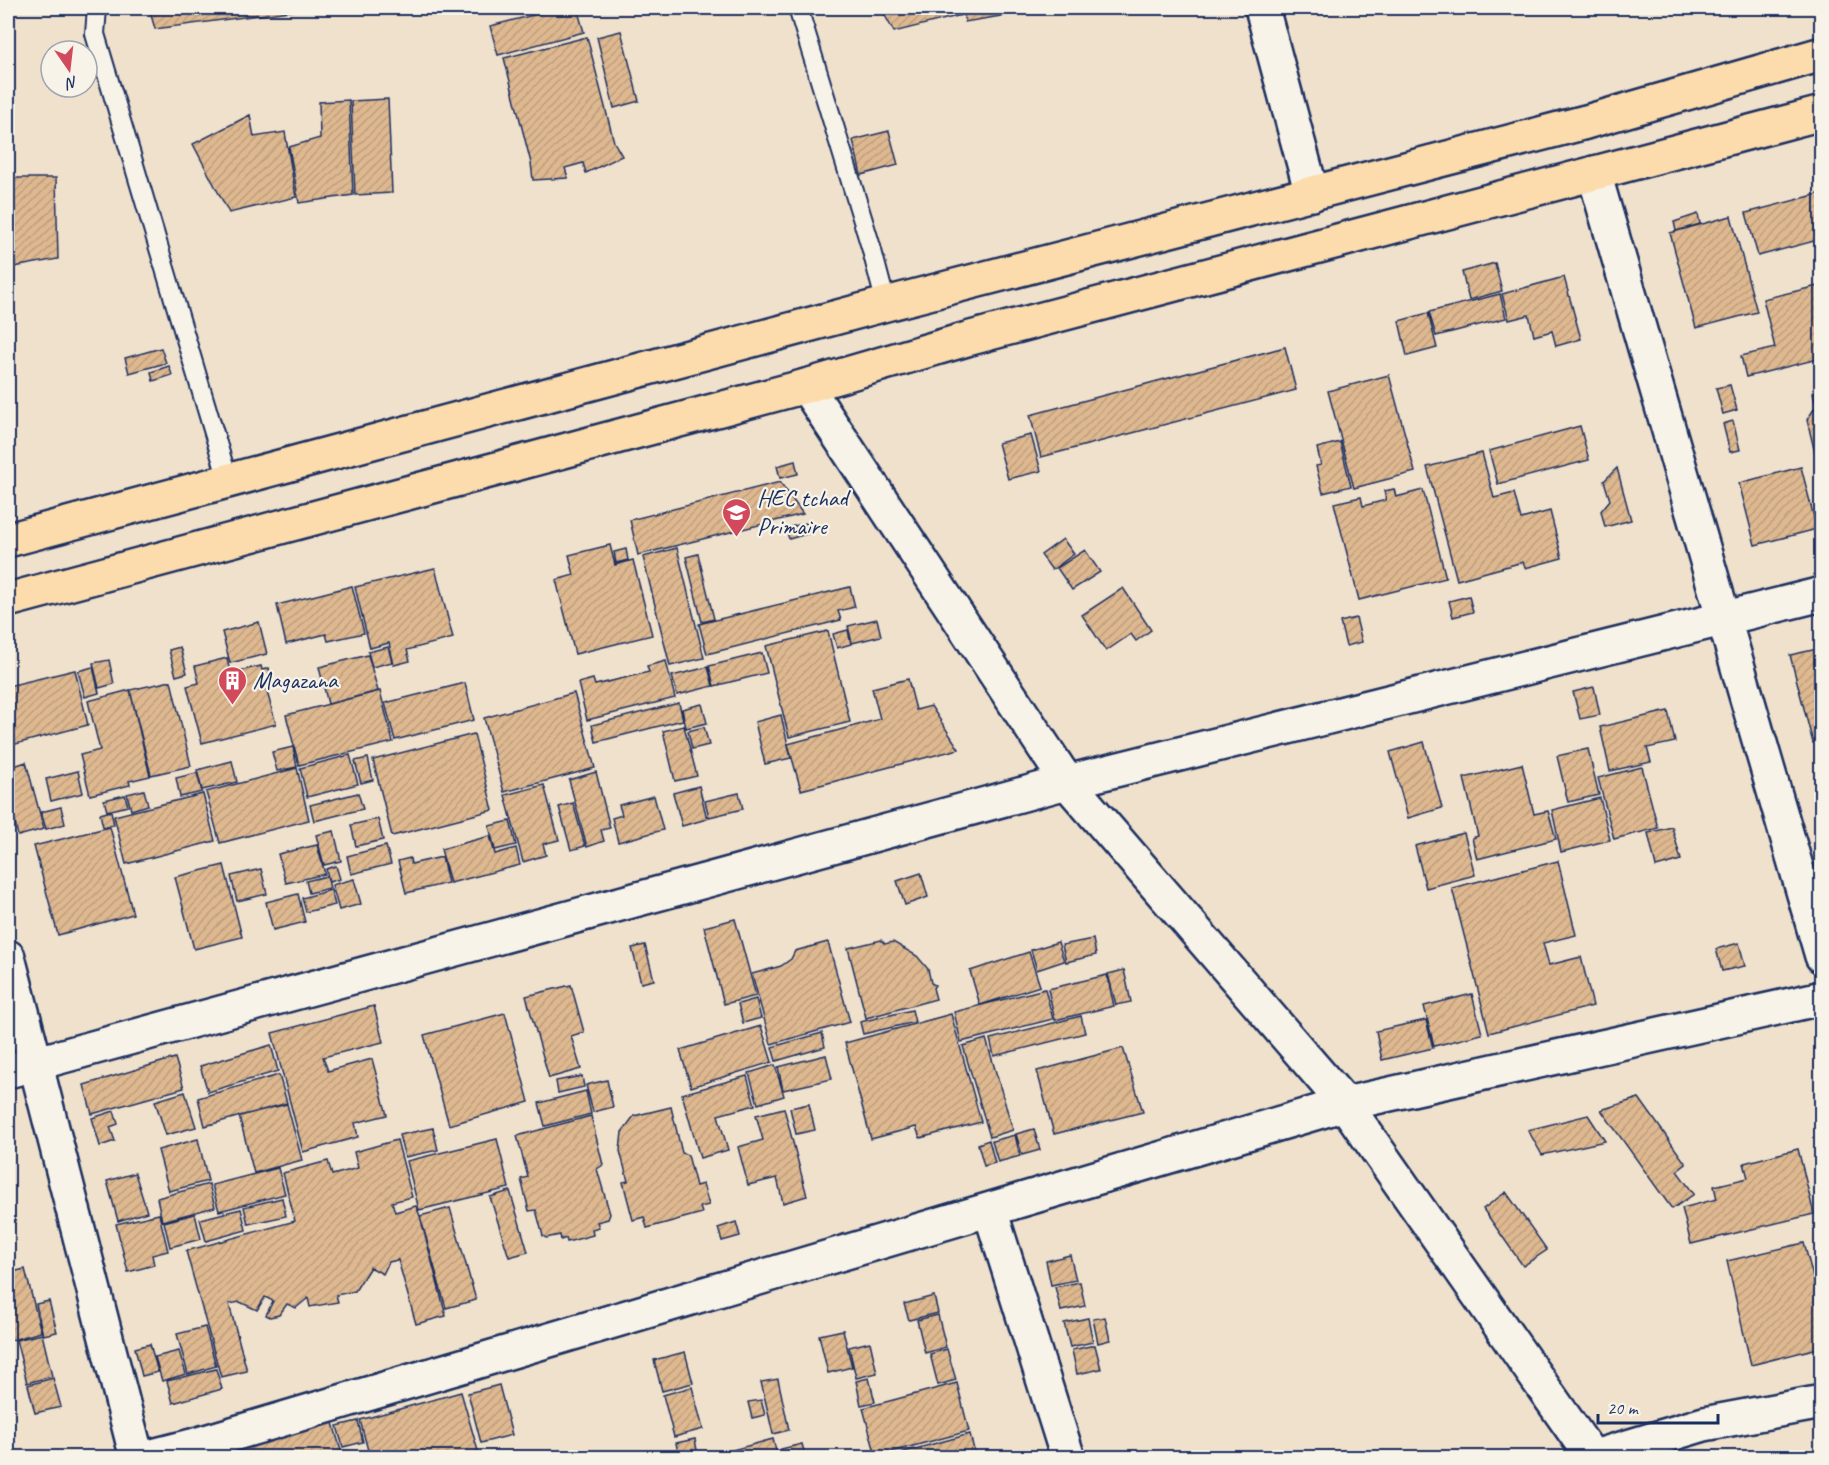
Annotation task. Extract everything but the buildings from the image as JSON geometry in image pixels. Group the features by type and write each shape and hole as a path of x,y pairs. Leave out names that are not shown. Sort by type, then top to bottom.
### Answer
{"main road":[{"path":"8,540 886,304 1586,123 1821,54"},
{"path":"8,600 806,386 967,339 1821,113"}],"street":[{"path":"1262,8 1312,194"},
{"path":"1594,173 1821,956"},
{"path":"806,386 1067,782 1345,1104 1592,1457 1704,1424 1821,1402"},
{"path":"21,1068 1067,782 1821,594"},
{"path":"8,957 21,1068 137,1458"},
{"path":"145,1458 1345,1104 1821,998"},
{"path":"990,1210 1068,1458"}],"lane":[{"path":"97,8 95,34 228,480"},
{"path":"798,8 871,247 886,304"}],"place":[{"name":"HEC tchad Primaire","path":"736,538"},
{"name":"Magazana","path":"232,706"}]}
